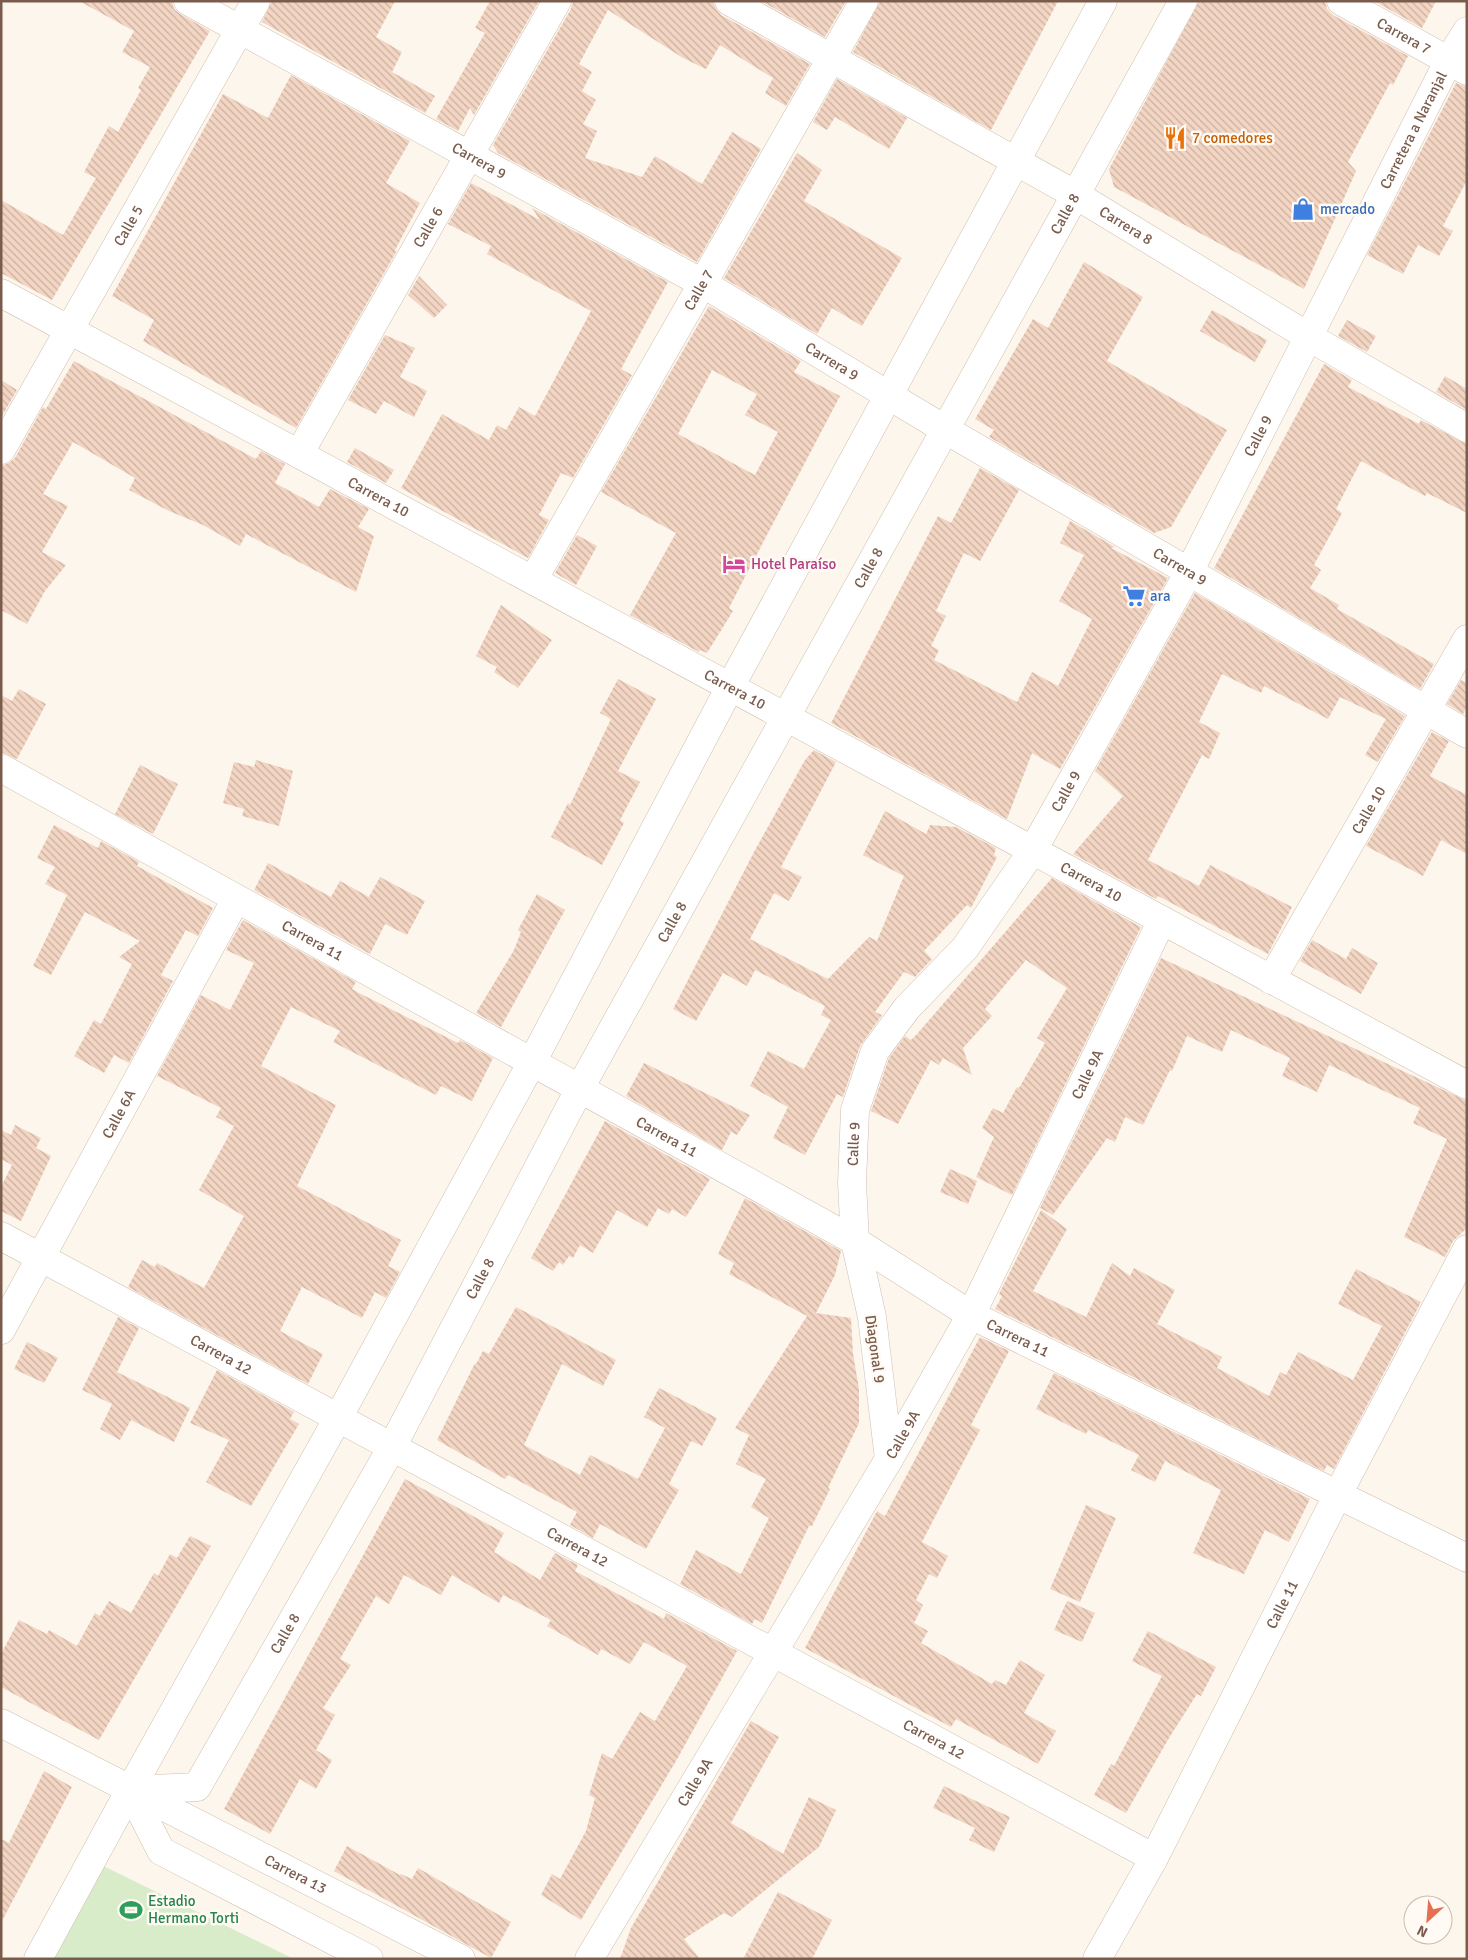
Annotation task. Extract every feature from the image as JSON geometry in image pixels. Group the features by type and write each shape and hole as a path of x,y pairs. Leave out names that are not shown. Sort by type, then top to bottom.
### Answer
{"street":[{"name":"Carrera 9","path":"188,1 702,283 946,430 1467,734"},
{"name":"Calle 5","path":"1,450 256,1"},
{"name":"Calle 6","path":"300,454 557,1"},
{"name":"Carrera 8","path":"729,1 1076,195 1309,337 1467,428"},
{"name":"Calle 7","path":"533,580 864,1"},
{"path":"38,1959 130,1790 338,1418 532,1062 730,687 1103,1"},
{"name":"Calle 8","path":"130,1790 197,1787 392,1447 580,1088 1184,1"},
{"name":"Carrera 7","path":"1341,1 1458,66"},
{"name":"Carretera a Naranjal","path":"1309,337 1458,66 1467,31"},
{"name":"Carrera 10","path":"1,293 1467,1085"},
{"name":"Calle 9","path":"855,1240 852,1183 855,1110 875,1051 907,1008 965,948 1032,850 1189,572 1309,337"},
{"name":"Calle 10","path":"1271,980 1467,639"},
{"name":"Carrera 11","path":"1,768 855,1240 971,1314 1337,1496 1467,1558"},
{"name":"Calle 6A","path":"1,1330 236,899"},
{"name":"Calle 9A","path":"589,1959 889,1459 971,1314 1162,920"},
{"name":"Carrera 12","path":"1,1236 1154,1858"},
{"name":"Diagonal 9","path":"855,1240 872,1317 889,1459"},
{"name":"Calle 11","path":"1096,1959 1154,1858 1337,1496 1467,1249"},
{"name":"Carrera 13","path":"1,1723 461,1959"},
{"path":"130,1790 161,1851 369,1959"},
{"path":"607,1930 609,1959"}],"green space":[{"name":"Estadio Hermano Torti","path":"93,1861 294,1959 43,1959"}],"building":[{"path":"79,1 172,1 174,9 180,14 210,31 52,300 1,273 1,200 63,235 96,178 84,172 109,126 118,132 141,90 138,88 150,67 122,52 134,31"},
{"path":"272,1 395,1 376,37 402,52 392,72 435,96 425,113 262,22"},
{"path":"490,1 539,1 474,115 470,108 458,131 436,119 485,33 475,28"},
{"path":"573,1 713,1 721,15 810,64 786,106 765,93 773,78 720,45 706,69 683,58 608,10 579,64 592,72 582,91 596,100 583,124 597,131 585,158 642,177 655,156 702,184 732,132 761,149 697,262 498,153 493,145 571,9"},
{"path":"761,1 846,1 825,37"},
{"path":"880,1 1058,1 991,130 853,52"},
{"path":"1199,1 1325,1 1327,9 1333,15 1408,56 1393,85 1390,83 1348,162 1356,171 1304,289 1114,187 1109,169"},
{"path":"1374,1 1436,1 1422,28"},
{"path":"291,75 410,141 386,183 420,203 395,250 396,252 296,428 143,341 154,320 112,296 223,94 268,118"},
{"path":"837,79 907,118 889,149 835,117 827,130 813,122"},
{"path":"1456,83 1467,87 1467,180 1443,226 1453,231 1439,256 1418,245 1403,274 1367,255"},
{"path":"797,153 822,170 804,201 902,258 862,326 832,308 817,334 724,278"},
{"path":"471,183 540,220 532,208 668,282 621,369 632,375 573,478 561,473 539,515 549,520 528,558 401,488 442,414 489,440 497,425 506,430 519,407 535,416 591,311 487,254 491,246 448,224"},
{"path":"1084,262 1143,297 1107,361 1227,430 1171,527 1154,533 989,437 994,430 975,419 1033,319 1048,328"},
{"path":"419,276 447,305 434,318 408,295"},
{"path":"709,306 801,361 794,372 840,396 729,608 733,611 707,653 700,650 699,652 630,615 676,533 601,492","holes":["712,370 757,394 745,415 778,432 755,475 678,434"]},
{"path":"1212,310 1267,340 1255,362 1200,331"},
{"path":"1347,320 1376,336 1367,352 1338,336"},
{"path":"385,335 415,348 400,377 427,391 414,417 384,401 376,414 348,400"},
{"path":"74,361 256,459 261,451 285,464 275,483 319,507 330,489 369,509 358,527 374,536 356,592 246,534 240,546 203,525 169,511 129,490 135,478 73,442 43,494 68,506 42,552 66,565 45,591 27,624 1,610 1,466 15,458 43,407 46,409"},
{"path":"1324,364 1352,380 1348,387 1419,424 1421,420 1467,444 1467,513 1427,493 1425,496 1361,461 1336,509 1342,513 1314,565 1321,570 1310,588 1339,605 1337,609 1434,664 1420,689 1214,568"},
{"path":"1445,376 1467,389 1467,410 1436,392"},
{"path":"1,380 17,390 1,418"},
{"path":"355,448 394,470 386,483 347,462"},
{"path":"980,468 1019,490 980,561 964,553 936,611 946,616 931,646 939,650 934,660 1017,702 1032,672 1058,686 1092,619 1059,601 1084,555 1060,543 1070,521 1115,547 1111,548 1168,578 1060,769 1032,753 1007,819 831,723 938,516 951,523"},
{"path":"577,535 597,546 576,585 555,573"},
{"path":"1195,593 1405,716 1378,762 1365,755 1386,719 1340,697 1328,719 1264,686 1261,693 1222,674 1199,722 1220,733 1209,759 1202,755 1148,860 1199,886 1210,865 1292,907 1268,954 1158,896 1156,899 1073,854 1123,796 1095,771"},
{"path":"501,605 552,640 518,688 494,672 497,667 476,656"},
{"path":"618,679 656,699 618,771 640,782 620,820 624,823 602,865 551,837 568,803 570,805 611,719 600,713"},
{"path":"1461,680 1467,683 1467,706 1463,714 1447,704"},
{"path":"19,689 46,704 17,759 1,752 1,695 12,701"},
{"path":"1432,732 1449,741 1430,776 1467,795 1467,854 1441,840 1423,876 1366,846"},
{"path":"814,750 836,762 781,867 802,877 789,901 774,893 750,939 828,979 869,937 877,941 904,876 863,855 885,811 926,834 930,825 956,827 996,848 994,855 997,857 971,908 967,905 924,951 932,959 915,977 904,972 875,1012 882,1015 860,1046 843,1097 837,1094 805,1155 773,1138 788,1107 750,1086 768,1051 804,1069 831,1020 821,1015 825,1006 755,970 747,986 723,973 696,1021 673,1009 754,852 805,760"},
{"path":"256,760 293,771 279,826 242,816 244,809 223,803 234,762 254,767"},
{"path":"140,765 178,784 153,834 115,814"},
{"path":"54,825 98,848 101,841 139,862 137,866 213,908 198,936 186,930 161,975 173,981 129,1063 114,1055 104,1073 74,1056 94,1020 101,1024 132,964 119,957 140,941 85,912 51,975 33,966 67,895 45,884 55,867 37,858"},
{"path":"268,863 331,897 340,881 369,897 380,877 425,901 407,935 385,924 370,954 254,890"},
{"path":"1052,878 1141,927 1012,1195 976,1177 994,1137 982,1128 993,1108 1003,1113 1017,1087 1019,1088 1045,1043 1037,1038 1067,988 1026,960 985,1009 992,1016 963,1048 972,1075 943,1058 939,1065 931,1060 898,1124 871,1111 889,1058 905,1036 911,1040 917,1034"},
{"path":"537,894 565,910 501,1027 476,1013 514,950 521,932 518,930"},
{"path":"243,920 356,982 352,989 359,993 458,1043 460,1040 493,1058 472,1101 441,1086 436,1095 333,1042 340,1031 291,1007 261,1066 336,1105 297,1186 401,1240 388,1266 400,1272 386,1298 375,1292 362,1318 302,1287 280,1331 323,1354 308,1384 128,1287 142,1260 155,1267 157,1263 204,1288 244,1216 199,1190 234,1126 216,1117 221,1108 157,1076 201,995 230,1010 254,963 226,950"},
{"path":"1312,940 1346,959 1352,948 1378,963 1361,994 1300,961"},
{"path":"1161,958 1467,1101 1467,1228 1453,1241 1445,1257 1404,1237 1447,1139 1413,1123 1420,1108 1329,1065 1317,1092 1282,1076 1290,1058 1231,1030 1222,1052 1187,1036 1172,1071 1170,1070 1143,1125 1125,1117 1115,1142 1107,1138 1053,1215 1040,1208"},
{"path":"644,1063 750,1115 737,1135 731,1132 722,1150 626,1096"},
{"path":"605,1121 710,1179 686,1217 672,1209 669,1214 658,1208 647,1227 617,1210 593,1253 580,1245 573,1258 569,1256 563,1265 559,1262 553,1271 531,1258"},
{"path":"15,1125 41,1138 36,1148 51,1156 21,1221 1,1211 1,1187 12,1165 1,1159 1,1130 11,1135"},
{"path":"950,1169 977,1181 968,1204 940,1192"},
{"path":"745,1198 841,1251 835,1275 816,1313 851,1318 853,1354 859,1389 859,1423 828,1488 830,1489 812,1526 809,1526 762,1623 755,1619 752,1624 680,1584 696,1550 741,1574 769,1518 751,1507 766,1479 736,1464 749,1435 735,1428 807,1316 729,1274 734,1263 718,1254"},
{"path":"1041,1210 1067,1229 1033,1291 1086,1317 1112,1263 1130,1276 1134,1268 1175,1290 1157,1324 1222,1357 1217,1368 1269,1396 1280,1372 1286,1375 1298,1352 1353,1380 1382,1326 1338,1304 1356,1269 1421,1302 1334,1469 1327,1465 1324,1471 995,1309 1002,1296 999,1294"},
{"path":"516,1307 616,1360 603,1386 562,1364 524,1445 580,1475 590,1455 638,1479 665,1428 644,1417 659,1388 717,1418 702,1446 691,1441 669,1484 679,1490 646,1549 600,1524 593,1538 570,1525 577,1512 508,1475 505,1479 437,1440 475,1363 483,1351 489,1354"},
{"path":"118,1317 139,1328 117,1372 190,1408 174,1442 131,1420 120,1440 100,1429 112,1404 82,1390"},
{"path":"980,1337 1009,1351 971,1425 980,1430 922,1542 948,1556 937,1578 929,1574 916,1600 923,1605 914,1623 928,1631 921,1643 992,1684 995,1680 1006,1685 1020,1660 1045,1675 1024,1713 1056,1731 1038,1764 956,1719 951,1727 805,1648 877,1511 885,1516"},
{"path":"27,1342 58,1358 44,1383 14,1369"},
{"path":"217,1370 294,1412 290,1419 299,1424 251,1506 206,1482 229,1440 190,1423"},
{"path":"1054,1373 1310,1499 1289,1542 1265,1530 1244,1574 1193,1553 1221,1490 1165,1461 1155,1482 1131,1470 1139,1455 1088,1430 1086,1434 1036,1409"},
{"path":"405,1479 504,1533 494,1552 540,1580 555,1553 578,1565 575,1571 664,1619 666,1613 737,1651 676,1761 581,1920 541,1895 552,1874 560,1879 586,1831 595,1798 589,1795 602,1753 612,1759 640,1712 655,1721 687,1666 644,1642 630,1664 601,1649 598,1655 547,1626 551,1620 503,1595 499,1603 452,1575 441,1595 404,1575 389,1604 376,1596 340,1659 351,1665 323,1708 335,1715 316,1750 332,1760 316,1789 300,1779 270,1834 224,1809"},
{"path":"1086,1505 1116,1518 1080,1602 1050,1589"},
{"path":"190,1536 211,1546 99,1740 1,1687 1,1654 19,1620 47,1634 49,1630 77,1646 95,1613 100,1616 109,1601 131,1613 154,1573 158,1576 170,1554 177,1558"},
{"path":"1067,1601 1095,1613 1082,1642 1054,1630"},
{"path":"1148,1631 1216,1667 1201,1696 1197,1694 1169,1738 1126,1813 1094,1795 1111,1764 1114,1766 1162,1676 1132,1661"},
{"path":"751,1721 779,1737 731,1823 783,1854 809,1797 836,1810 819,1847 732,1917 724,1913 684,1939 700,1959 620,1959 631,1928"},
{"path":"44,1771 72,1787 1,1923 1,1839 9,1843"},
{"path":"944,1786 1010,1817 994,1852 969,1840 975,1828 933,1808"},
{"path":"347,1846 400,1875 412,1879 418,1868 511,1922 491,1958 334,1871"},
{"path":"778,1892 832,1920 812,1959 743,1959"}],"place":[{"name":"7 comedores","path":"1175,138"},
{"name":"mercado","path":"1303,209"},
{"name":"Hotel Paraíso","path":"734,564"},
{"name":"ara","path":"1134,596"},
{"name":"Estadio Hermano Torti","path":"131,1910"}]}
